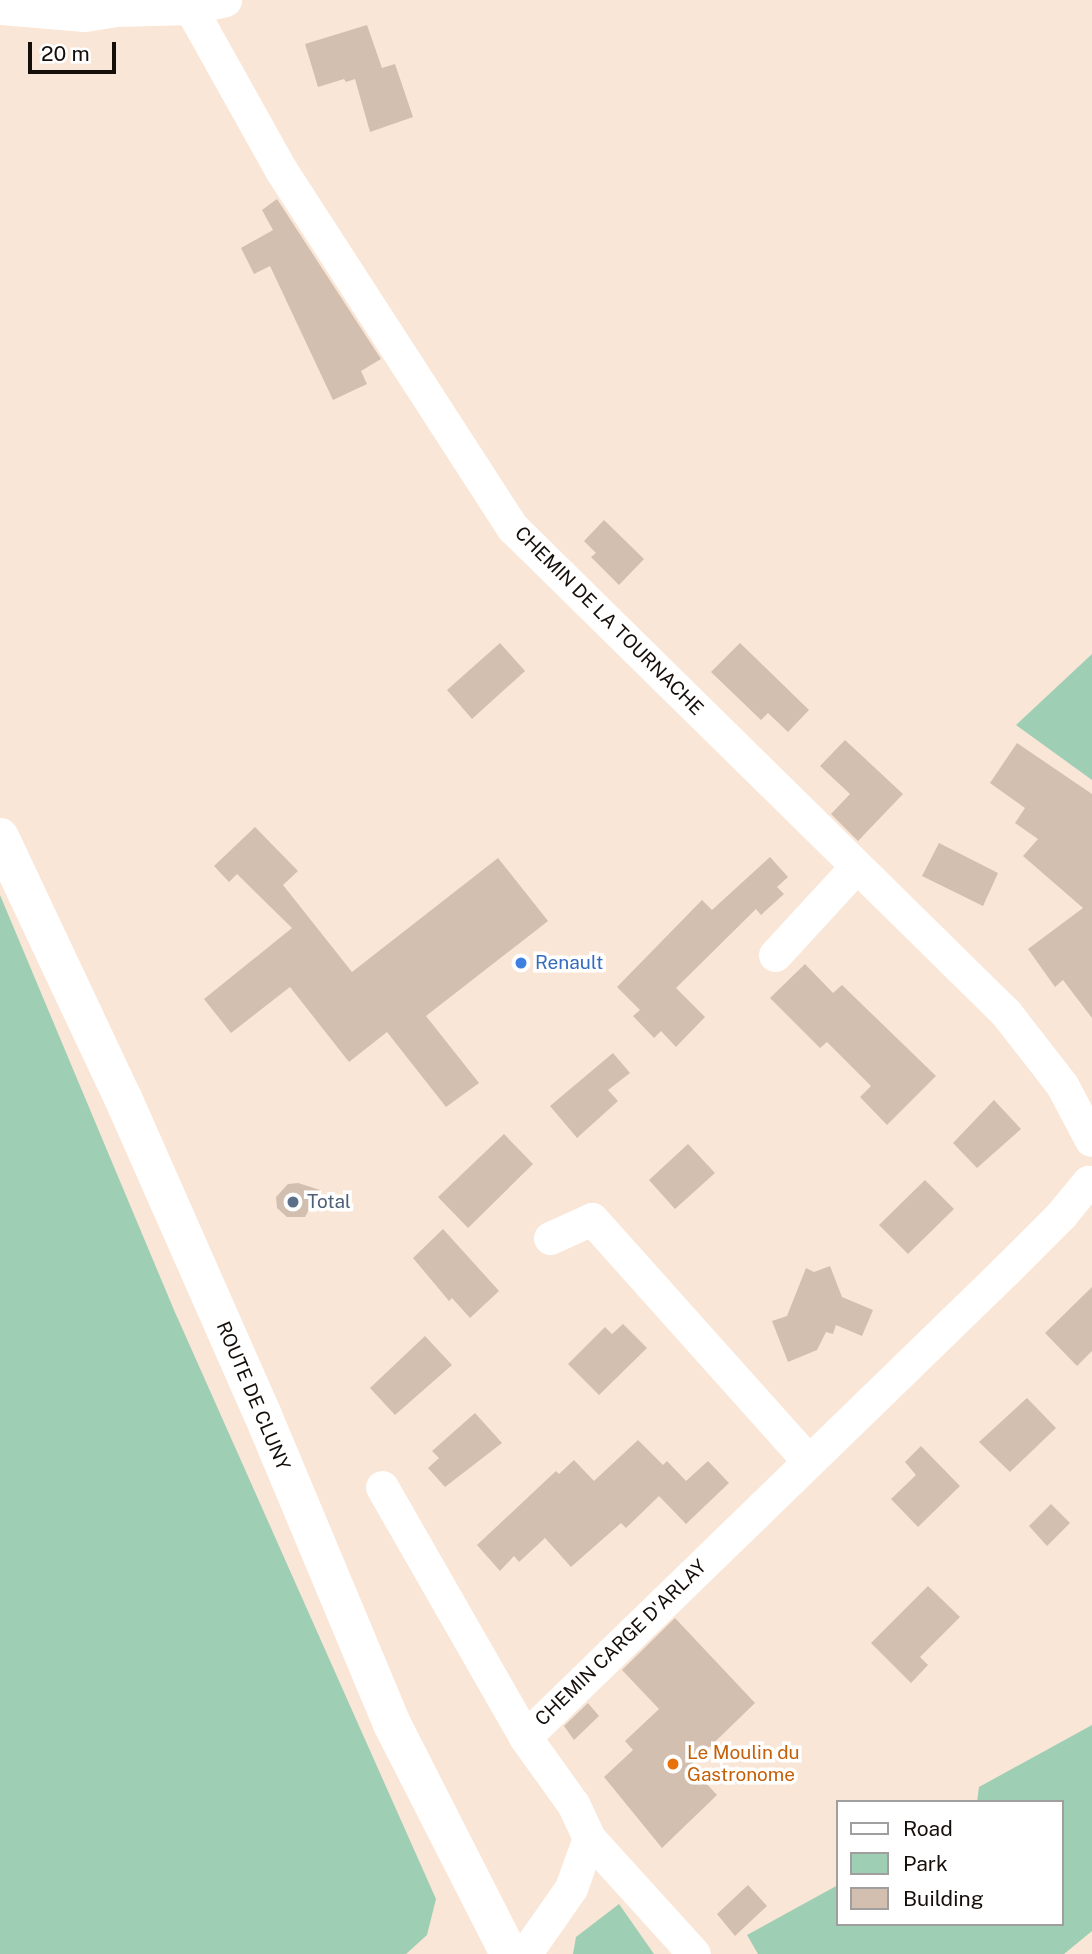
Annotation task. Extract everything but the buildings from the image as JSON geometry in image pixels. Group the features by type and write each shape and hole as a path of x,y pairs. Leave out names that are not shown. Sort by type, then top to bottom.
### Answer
{"main road":[{"name":"ROUTE DE CLUNY","path":"0,837 123,1098 212,1300 391,1723 509,1954"}],"street":[{"path":"0,8 85,15 225,0"},
{"name":"CHEMIN DE LA TOURNACHE","path":"189,4 281,170 513,528 1006,1013 1062,1085 1091,1140"},
{"path":"775,956 856,867"},
{"path":"1090,1183 1081,1177 1075,1161 1077,1152 1091,1140"},
{"name":"CHEMIN CARGE D'ARLAY","path":"694,1954 589,1838 573,1804 525,1737 1005,1271 1090,1183"},
{"path":"550,1238 592,1219 808,1461"},
{"path":"382,1487 525,1737"},
{"path":"525,1954 571,1888 589,1838"}],"green space":[{"path":"1092,654 1092,780 1016,725"},
{"path":"0,895 174,1310 436,1899 427,1935 406,1954 0,1954"},
{"path":"1092,1725 1092,1931 1064,1954 758,1954 747,1935 836,1886 836,1926 1064,1926 1064,1800 977,1800 979,1787"},
{"path":"619,1904 654,1954 573,1954 576,1937"}],"place":[{"name":"Renault","path":"521,963"},
{"name":"Total","path":"293,1202"},
{"name":"Le Moulin du Gastronome","path":"673,1764"}]}
